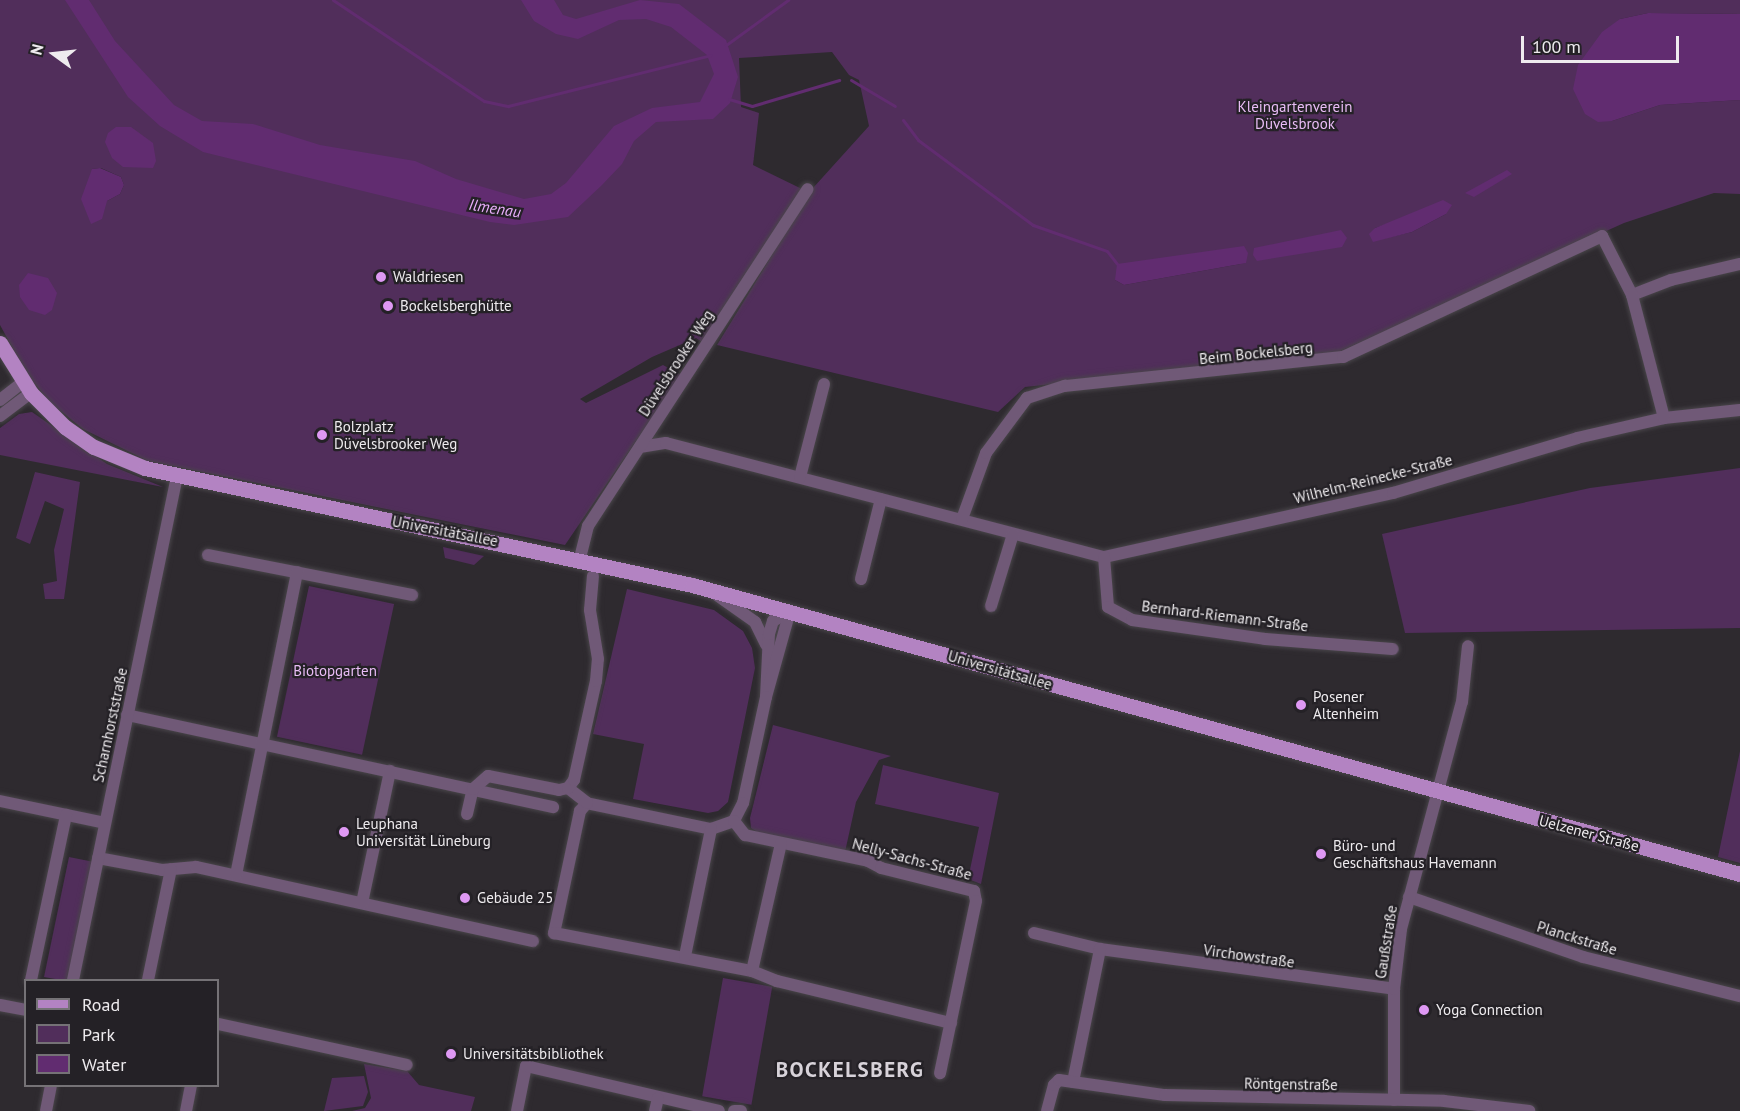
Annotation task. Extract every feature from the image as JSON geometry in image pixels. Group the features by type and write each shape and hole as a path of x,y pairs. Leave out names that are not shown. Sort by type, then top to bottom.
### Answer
{"main road":[{"name":"Universitätsallee","path":"0,343 27,388 64,427 94,447 128,463 177,476 580,558 712,590 1437,792"},
{"name":"Uelzener Straße","path":"1437,792 1740,874"}],"street":[{"name":"Düvelsbrooker Weg","path":"580,558 588,526 808,189"},
{"name":"Beim Bockelsberg","path":"962,519 986,453 1027,398 1065,386 1343,357 1602,236 1632,295"},
{"path":"1664,418 1632,295 1671,280 1740,264"},
{"path":"801,477 824,384"},
{"path":"0,400 27,388"},
{"path":"0,416 27,388"},
{"name":"Wilhelm-Reinecke-Straße","path":"640,447 666,443 1104,557 1393,493 1577,438 1664,418 1740,410"},
{"name":"Scharnhorststraße","path":"73,979 177,476"},
{"path":"861,579 881,499"},
{"path":"992,606 1013,534"},
{"path":"208,555 412,596"},
{"name":"Bernhard-Riemann-Straße","path":"1104,557 1108,607 1132,620 1265,639 1393,649"},
{"path":"236,876 297,572"},
{"path":"467,814 473,789 488,776 498,776 559,790 568,788 577,772 596,681 598,659 590,610 593,576"},
{"name":"Universitätsallee","path":"712,590 755,622 767,648"},
{"path":"568,788 587,803 711,829 734,821 744,803 766,697 790,611"},
{"path":"766,697 767,648 773,621 790,611"},
{"name":"Gaußstraße","path":"1394,1100 1394,989 1409,897 1462,702 1468,646"},
{"path":"127,715 553,807"},
{"path":"362,903 390,771"},
{"path":"0,801 105,823"},
{"path":"587,803 580,811 554,933 672,959 685,956 752,971 765,978 951,1023"},
{"path":"31,979 66,815"},
{"name":"Nelly-Sachs-Straße","path":"734,821 745,835 868,861 881,868 974,891 976,901 940,1074"},
{"path":"685,956 711,829"},
{"path":"752,971 781,843"},
{"path":"98,858 171,868 196,867 533,941"},
{"path":"148,979 171,868"},
{"name":"Planckstraße","path":"1409,897 1583,957 1740,996"},
{"name":"Virchowstraße","path":"1034,933 1100,949 1246,971 1394,989"},
{"path":"1072,1082 1100,949"},
{"path":"0,1005 24,1009"},
{"path":"219,1024 407,1065"},
{"path":"517,1111 526,1066 647,1092 658,1098 719,1111"},
{"name":"Röntgenstraße","path":"1047,1111 1054,1085 1059,1080 1258,1105 1394,1100 1468,1103 1529,1111"},
{"path":"46,1111 51,1087"},
{"path":"186,1111 191,1087"},
{"path":"655,1111 658,1098"},
{"path":"734,1111 741,1111"}],"green space":[{"name":"Kleingartenverein Düvelsbrook","path":"0,0 1740,0 1740,14 1648,13 1620,19 1612,121 1660,105 1740,100 1740,194 1714,193 1624,223 1334,354 1025,387 998,412 717,345 813,188 869,126 859,80 849,75 832,52 739,58 741,107 759,113 753,165 802,189 702,342 696,338 652,357 580,399 586,403 663,365 681,375 565,545 148,461 83,429 52,404 28,376 0,325","holes":["101,168 121,177 124,185 120,194 107,201 92,169","1446,214 1412,232 1373,241 1375,228 1410,216","1246,263 1124,285 1115,280"]},
{"path":"32,412 107,464 163,487 0,455 0,428 19,414"},
{"path":"1740,468 1740,628 1405,633 1382,534 1590,488"},
{"path":"35,472 80,482 64,599 45,599 43,584 57,581 54,550 64,509 45,501 30,544 16,538"},
{"path":"443,547 484,556 474,565 445,558"},
{"name":"Biotopgarten","path":"309,586 394,604 362,755 277,737"},
{"path":"627,589 714,610 743,631 752,648 755,668 728,802 718,811 708,813 633,799 644,744 593,734"},
{"path":"773,725 891,756 879,760 856,802 845,852 759,833 751,828 750,818"},
{"path":"1740,751 1740,863 1718,857"},
{"path":"883,765 999,793 981,884 968,879 979,827 875,804"},
{"path":"69,857 94,862 69,979 44,977"},
{"path":"723,978 772,987 751,1105 702,1096"},
{"path":"364,1064 407,1071 419,1085 475,1097 471,1111 352,1111 365,1108 371,1098"},
{"path":"364,1076 368,1092 363,1106 324,1111 332,1078"}],"water":[{"name":"Ilmenau","path":"65,0 89,0 115,41 174,105 202,121 253,124 320,145 415,161 456,179 524,199 551,194 566,183 614,126 652,108 700,102 714,74 707,55 671,27 646,19 619,20 578,39 556,34 534,21 521,0 554,0 563,15 576,19 640,0 679,4 726,40 738,77 730,103 713,119 656,122 634,141 622,164 568,217 514,225 490,222 203,152 160,126 128,97"},
{"path":"1648,13 1740,14 1740,100 1660,105 1612,121 1598,122 1585,114 1573,89 1578,65 1602,32 1620,19"},
{"path":"116,127 131,127 153,143 156,161 153,168 123,167 112,158 105,142 108,133"},
{"path":"100,168 121,177 124,185 120,194 107,201 102,219 91,224 81,199 92,169"},
{"path":"1507,170 1512,174 1474,197 1465,193"},
{"path":"1443,200 1452,205 1446,214 1412,232 1373,242 1369,234 1375,228"},
{"path":"1341,230 1347,238 1342,247 1257,261 1253,255 1254,248"},
{"path":"1244,246 1248,253 1246,263 1124,285 1115,280 1117,264"},
{"path":"28,273 48,278 57,293 52,310 45,315 29,310 20,297 19,285"}],"waterway":[{"path":"333,0 484,101 508,106 711,55"},
{"path":"726,45 788,0"},
{"path":"729,99 752,106 839,80"},
{"path":"851,80 895,106"},
{"path":"903,120 918,140 1033,225 1107,251 1117,264"}],"place":[{"name":"Waldriesen","path":"381,277"},
{"name":"Bockelsberghütte","path":"388,306"},
{"name":"Bolzplatz Düvelsbrooker Weg","path":"322,435"},
{"name":"Posener Altenheim","path":"1301,705"},
{"name":"Leuphana Universität Lüneburg","path":"344,832"},
{"name":"Büro- und Geschäftshaus Havemann","path":"1321,854"},
{"name":"Gebäude 25","path":"465,898"},
{"name":"Yoga Connection","path":"1424,1010"},
{"name":"Universitätsbibliothek","path":"451,1054"}],"district":[{"name":"BOCKELSBERG","path":"850,1070"}]}
